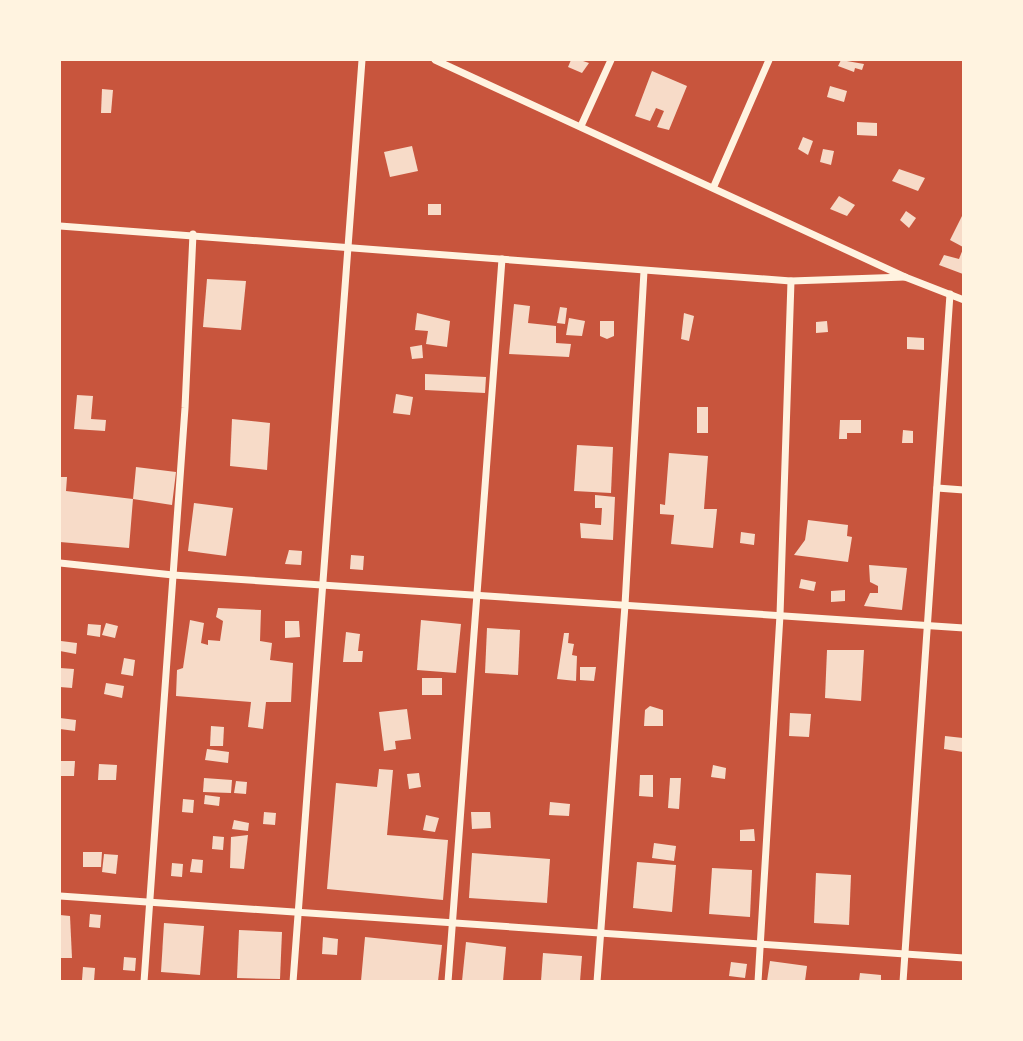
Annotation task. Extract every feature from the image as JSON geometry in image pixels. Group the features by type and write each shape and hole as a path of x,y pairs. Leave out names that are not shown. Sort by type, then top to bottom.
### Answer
{"street":[{"path":"293,982 362,60"},
{"path":"581,126 611,60"},
{"path":"713,186 769,60"},
{"path":"441,61 905,277 964,300"},
{"path":"60,226 791,281 905,277"},
{"path":"144,982 173,575 193,234"},
{"path":"448,982 502,259"},
{"path":"597,982 625,605 644,271"},
{"path":"758,982 780,615 791,281"},
{"path":"903,982 950,294"},
{"path":"937,488 964,489"},
{"path":"60,563 173,575 964,628"},
{"path":"60,897 964,958"}],"building":[{"path":"571,60 589,63 582,73 568,67"},
{"path":"841,60 864,64 862,70 855,68 854,72 838,66"},
{"path":"652,71 687,86 669,130 657,127 664,111 656,108 650,121 635,116"},
{"path":"830,86 847,91 844,102 827,97"},
{"path":"102,89 113,90 111,113 101,113"},
{"path":"857,122 877,123 877,136 857,135"},
{"path":"803,137 813,141 808,155 798,149"},
{"path":"412,146 418,171 390,177 384,152"},
{"path":"823,149 834,151 831,165 820,162"},
{"path":"899,169 925,178 918,191 892,181"},
{"path":"839,196 855,205 847,216 830,209"},
{"path":"428,204 441,204 441,215 428,215"},
{"path":"906,211 916,218 909,228 900,220"},
{"path":"963,214 963,247 950,240"},
{"path":"963,249 963,274 939,265 944,255 959,259"},
{"path":"207,279 246,281 241,330 203,327"},
{"path":"514,304 530,306 528,323 556,326 556,343 571,344 569,357 509,354"},
{"path":"560,307 567,308 565,324 557,323"},
{"path":"417,313 450,321 447,347 426,344 428,331 415,330"},
{"path":"684,313 694,316 689,341 681,339"},
{"path":"569,318 585,321 582,336 566,335"},
{"path":"600,321 614,321 614,336 607,339 600,336"},
{"path":"827,321 828,332 816,333 816,322"},
{"path":"907,337 924,338 924,350 907,349"},
{"path":"422,345 423,358 412,359 410,347"},
{"path":"425,374 486,377 485,393 425,390"},
{"path":"396,394 413,397 410,415 393,413"},
{"path":"77,395 93,396 91,419 106,420 105,431 74,429"},
{"path":"697,407 708,407 708,433 697,433"},
{"path":"232,419 270,423 267,470 230,466"},
{"path":"840,420 861,420 861,433 847,433 847,439 839,439"},
{"path":"903,430 913,431 913,443 902,443"},
{"path":"577,445 613,447 611,493 574,491"},
{"path":"669,453 708,456 704,509 717,509 713,548 671,544 674,515 660,514 660,504 665,505"},
{"path":"136,467 176,472 172,505 133,499"},
{"path":"60,477 67,477 66,491 133,499 129,548 60,542"},
{"path":"595,495 615,497 613,540 581,538 580,523 601,525 602,508 595,508"},
{"path":"194,503 233,508 226,556 188,551"},
{"path":"808,520 848,525 847,536 852,537 848,562 794,555 805,540"},
{"path":"741,532 755,534 754,545 740,543"},
{"path":"289,550 302,551 301,565 285,564"},
{"path":"351,555 364,556 363,570 350,569"},
{"path":"869,565 907,568 902,610 864,606 870,593 878,593 878,586 870,582"},
{"path":"801,579 816,582 814,591 799,588"},
{"path":"845,590 845,601 831,602 831,591"},
{"path":"218,608 261,610 260,641 272,643 270,660 293,663 291,702 266,702 263,729 248,727 251,702 176,696 177,670 183,668 190,620 204,623 201,643 208,645 208,640 220,641 223,621 216,617"},
{"path":"421,620 461,624 456,673 417,670"},
{"path":"285,621 299,621 300,637 285,638"},
{"path":"106,623 118,626 115,638 102,635"},
{"path":"88,624 101,625 100,637 87,635"},
{"path":"487,628 520,630 518,675 485,673"},
{"path":"346,632 360,634 358,651 363,651 362,662 343,662"},
{"path":"564,633 569,633 568,643 574,644 572,655 577,656 576,681 557,679"},
{"path":"61,641 77,643 76,654 60,651"},
{"path":"827,650 864,650 861,701 825,698"},
{"path":"124,658 135,660 133,676 121,674"},
{"path":"580,667 596,667 594,681 580,680"},
{"path":"60,668 74,669 72,688 60,687"},
{"path":"422,678 442,678 442,695 422,695"},
{"path":"106,683 124,686 122,698 104,694"},
{"path":"650,706 663,710 663,726 644,726 645,710"},
{"path":"407,709 411,739 395,741 396,749 384,751 379,712"},
{"path":"790,713 811,714 809,737 789,736"},
{"path":"60,718 76,720 75,731 60,729"},
{"path":"211,726 224,727 223,746 210,746"},
{"path":"945,736 963,738 963,752 944,749"},
{"path":"207,749 229,752 228,763 205,760"},
{"path":"60,761 75,761 74,776 60,776"},
{"path":"99,764 117,765 116,780 98,780"},
{"path":"713,765 726,768 725,779 711,777"},
{"path":"379,769 393,770 387,835 448,840 443,900 327,889 336,783 377,787"},
{"path":"419,773 421,787 409,789 407,774"},
{"path":"640,775 653,775 653,797 639,796"},
{"path":"204,778 232,780 231,793 203,792"},
{"path":"670,778 681,778 679,809 668,808"},
{"path":"236,781 247,782 246,794 234,793"},
{"path":"205,795 220,797 219,806 204,804"},
{"path":"183,799 194,800 193,813 182,812"},
{"path":"550,802 570,804 569,816 549,815"},
{"path":"264,812 276,813 275,825 263,824"},
{"path":"471,812 490,812 491,828 472,829"},
{"path":"426,815 439,818 435,832 423,830"},
{"path":"234,820 249,823 248,831 232,829"},
{"path":"754,829 755,841 740,841 740,830"},
{"path":"248,835 244,869 230,868 231,837"},
{"path":"213,836 224,837 223,850 212,849"},
{"path":"654,843 676,846 674,861 652,858"},
{"path":"83,852 102,852 101,867 83,867"},
{"path":"472,853 550,859 547,903 469,898"},
{"path":"104,854 118,855 116,874 102,872"},
{"path":"192,859 203,860 202,873 190,872"},
{"path":"637,862 676,865 672,912 633,908"},
{"path":"172,863 183,864 182,877 171,876"},
{"path":"712,868 752,870 750,917 709,914"},
{"path":"816,873 851,875 849,925 814,923"},
{"path":"90,914 101,915 100,928 89,927"},
{"path":"60,915 70,916 72,958 60,958"},
{"path":"164,923 204,926 200,975 161,972"},
{"path":"239,930 282,932 280,979 237,978"},
{"path":"323,937 338,939 337,955 322,954"},
{"path":"365,937 442,945 438,981 361,981"},
{"path":"466,942 506,947 503,981 462,981"},
{"path":"543,953 582,956 580,981 541,981"},
{"path":"124,957 136,958 135,971 123,970"},
{"path":"770,961 807,966 805,981 767,981"},
{"path":"731,962 747,964 745,978 729,976"},
{"path":"83,967 95,968 94,981 82,980"},
{"path":"860,973 881,975 881,981 859,981"}]}
